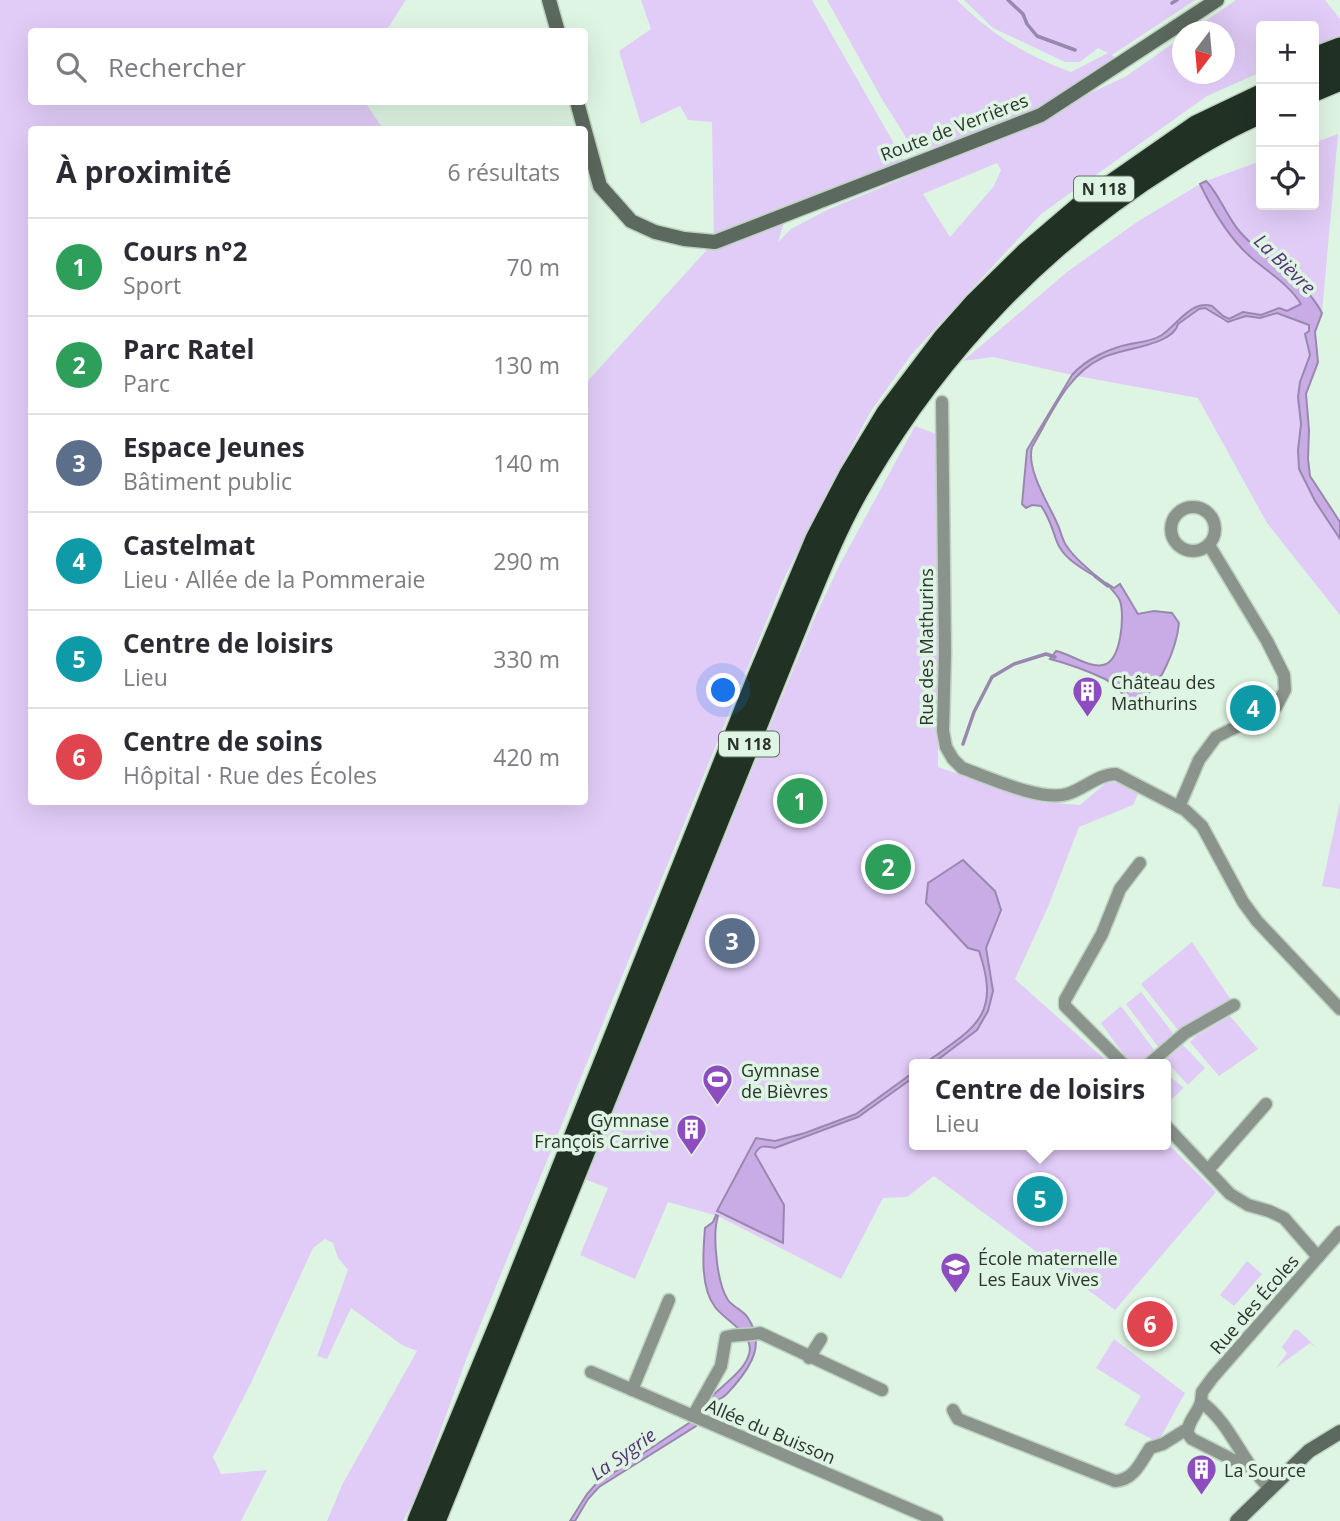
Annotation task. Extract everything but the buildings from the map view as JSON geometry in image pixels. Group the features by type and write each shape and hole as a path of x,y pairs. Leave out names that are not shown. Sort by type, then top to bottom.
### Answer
{"highway":[{"name":"N 118","path":"418,1521 503,1316 758,677 816,539 849,476 887,414 943,339 1026,253 1081,206 1196,126 1256,99"},
{"name":"N 118","path":"435,1521 812,588 865,478 937,370 965,336 1015,285 1070,234 1146,178 1208,139 1256,100"}],"street":[{"path":"549,0 557,28"},
{"name":"Route de Verrières","path":"588,142 600,186 631,221 655,232 684,239 715,242 1041,115 1217,0"},
{"name":"Route de Verrières","path":"578,105 584,126"},
{"name":"Rue des Mathurins","path":"942,401 943,731 946,747 953,759 962,768 1036,793 1063,796 1083,789 1105,774 1116,774 1179,807 1202,825 1243,902 1257,921 1340,1009"},
{"path":"1179,807 1199,760 1216,737 1276,707 1285,690 1284,675 1267,641 1209,545"},
{"path":"1118,1059 1065,1006 1065,1000 1102,934 1119,890 1140,863"},
{"path":"1155,1059 1185,1033 1234,1005"},
{"path":"1208,1170 1266,1104"},
{"path":"1171,1131 1239,1200 1284,1218 1318,1257"},
{"name":"Rue des Écoles","path":"1187,1429 1213,1377 1340,1232"},
{"path":"632,1390 669,1300"},
{"path":"693,1416 721,1366 726,1337 734,1335 743,1337 760,1333 882,1390"},
{"path":"809,1357 821,1339"},
{"name":"Allée du Buisson","path":"591,1372 937,1521"},
{"path":"1201,1397 1229,1432 1253,1470 1270,1489"},
{"path":"953,1410 958,1419 1115,1481 1124,1480 1133,1474 1150,1448 1163,1444 1187,1429 1192,1438 1253,1470"},
{"path":"1237,1521 1309,1451 1340,1432"}],"shaded area":[{"path":"0,0 406,0 388,28 28,28 28,105 367,105 381,126 28,126 28,805 588,805 588,381 714,242 712,122 688,120 680,106 641,124 619,51 651,29 641,0 812,0 904,161 821,192 788,210 778,242 791,229 827,210 911,175 1125,77 1172,44 1172,84 1234,84 1207,96 1041,214 911,355 871,411 782,583 466,1360 417,1495 403,1521 327,1521 342,1485 417,1351 402,1345 351,1308 327,1359 317,1356 348,1270 338,1258 333,1243 325,1239 313,1248 251,1383 213,1457 221,1474 267,1470 241,1521 0,1521","holes":["997,163 1001,170 994,186 950,237 923,194"]},
{"path":"827,0 957,0 1010,43 1071,72 1108,53 1098,48 1080,62 1065,62 993,28 964,0 1195,0 1112,55 1117,60 1038,113 916,153 883,101"},
{"path":"1236,0 1325,0 1340,19 1340,38 1319,47 1319,21 1256,21 1256,74 1235,84 1235,21 1206,21"},
{"path":"1338,134 1322,313 1295,280 1240,232 1206,181 1256,163 1256,210 1319,210 1319,141"},
{"path":"1206,181 1240,232 1305,289 1322,313 1315,332 1318,362 1306,394 1308,459 1310,476 1340,522 1340,539 1315,501 1299,469 1301,424 1298,397 1300,382 1310,355 1305,334 1309,331 1309,325 1277,313 1260,318 1246,316 1228,322 1205,308 1199,309 1178,324 1167,337 1157,342 1102,358 1090,365 1061,396 1032,447 1035,475 1064,542 1099,579 1064,554 1041,506 1032,505 1026,508 1022,504 1027,450 1072,375 1091,359 1107,351 1158,337 1197,307 1212,306 1229,319 1243,312 1261,315 1279,308 1287,311 1301,304 1285,285 1245,251 1230,234 1216,215 1200,184"},
{"path":"1200,184 1216,214 1237,243 1301,304 1287,311 1279,308 1261,315 1243,312 1229,319 1212,306 1196,308 1157,337 1106,352 1091,359 1072,375 993,357 963,361 1067,272 1137,222"},
{"path":"1205,308 1223,321 1235,321 1246,316 1260,318 1277,313 1309,325 1307,343 1310,355 1300,382 1298,397 1301,424 1298,458 1302,477 1340,539 1340,615 1267,523 1198,398 1077,376 1110,354 1151,345 1168,338 1178,324"},
{"path":"915,426 939,435 938,767 1041,802 1080,805 1107,782 1121,783 1139,792 1133,805 1079,827 1048,907 1015,979 1104,1059 909,1059 909,1150 1171,1150 1171,1147 1216,1192 1115,1310 934,1176 907,1197 883,1198 841,1279 718,1216 668,1202 635,1279 580,1255 608,1188 584,1179 814,619 840,564"},
{"path":"1108,584 1114,588 1120,584 1138,614 1154,611 1172,613 1179,623 1175,643 1160,678 1138,701 1128,698 1105,679 1050,659 1056,651 1085,663 1103,665 1114,656 1122,627 1121,608 1119,599"},
{"path":"1340,802 1340,889 1322,886"},
{"path":"963,860 995,891 1001,910 986,948 993,991 988,1011 977,1030 939,1059 931,1059 969,1030 978,1019 985,1007 987,992 979,951 968,948 926,903 928,883"},
{"path":"1192,942 1231,1000 1178,1030 1141,984"},
{"path":"1141,992 1173,1033 1159,1048 1126,1004"},
{"path":"1121,1006 1155,1051 1146,1059 1126,1059 1101,1023"},
{"path":"1230,1016 1258,1049 1219,1076 1190,1042"},
{"path":"1183,1045 1205,1068 1188,1085 1171,1067 1171,1059 1166,1059"},
{"path":"909,1076 909,1081 858,1117 775,1148 763,1146 757,1151 755,1154 784,1205 783,1243 717,1211 756,1138 775,1141 856,1114"},
{"path":"1171,1077 1184,1088 1171,1100"},
{"path":"716,1215 718,1271 724,1293 748,1318 756,1337 756,1345 751,1362 740,1378 726,1395 714,1403 708,1400 741,1368 750,1349 745,1335 715,1307 707,1290 704,1269 705,1228 713,1222"},
{"path":"1247,1261 1262,1274 1234,1306 1220,1295"},
{"path":"1294,1330 1298,1330 1317,1348 1310,1343 1276,1368 1287,1353 1282,1347"},
{"path":"1114,1339 1185,1393 1158,1442 1124,1425 1141,1396 1096,1368"},
{"path":"695,1419 698,1420 696,1426 599,1487 575,1521 570,1521 595,1485"}],"waterway":[{"name":"La Bièvre","path":"1008,0 1023,14 1037,36 1075,50"},
{"path":"1172,3 1177,0"},
{"name":"La Sygrie","path":"1095,576 1108,586"},
{"name":"La Sygrie","path":"963,744 974,712 992,677 1014,664 1046,654 1055,657"}],"place":[{"name":"Castelmat","path":"1253,708"},
{"name":"Château des Mathurins","path":"1088,719"},
{"name":"Cours n°2","path":"800,801"},
{"name":"Parc Ratel","path":"888,867"},
{"name":"Espace Jeunes","path":"732,941"},
{"name":"Gymnase de Bièvres","path":"718,1107"},
{"name":"Gymnase François Carrive","path":"692,1157"},
{"name":"Centre de loisirs","path":"1040,1199"},
{"name":"École maternelle Les Eaux Vives","path":"955,1295"},
{"name":"Centre de soins","path":"1150,1324"},
{"name":"La Source","path":"1201,1497"}]}
